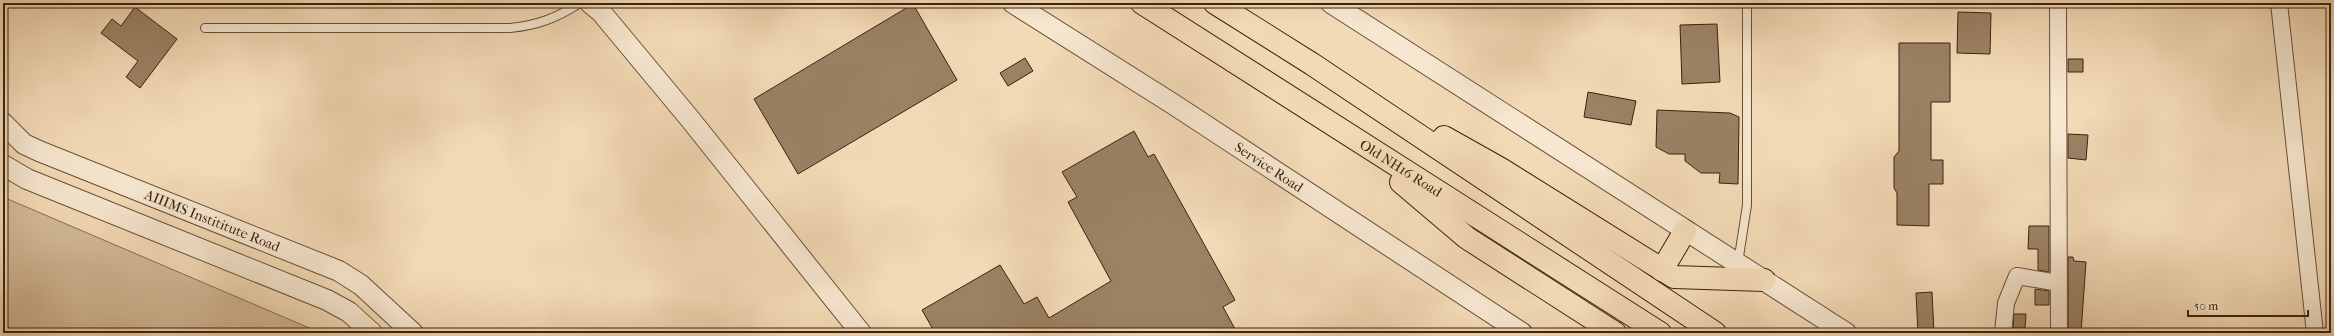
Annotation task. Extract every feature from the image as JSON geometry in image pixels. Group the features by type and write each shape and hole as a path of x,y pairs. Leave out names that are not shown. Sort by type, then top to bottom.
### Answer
{"main road":[{"name":"Old NH16 Road","path":"1142,3 1660,333"},
{"path":"1215,3 1312,64 1715,333"},
{"path":"1312,64 1501,169 1674,277 1764,280"},
{"path":"1328,121 1467,238 1615,333"},
{"path":"1662,270 1685,231"}],"street":[{"path":"590,3 601,12 690,118 861,333"},
{"name":"Service Road","path":"1013,3 1173,104 1522,333"},
{"path":"1331,3 1846,333"},
{"path":"2058,3 2059,333"},
{"path":"2279,3 2315,333"},
{"name":"AIIIMS Instititute Road","path":"3,123 24,144 39,151 339,271 361,285 413,333"},
{"path":"3,165 27,179 327,300 349,312 372,333"},
{"path":"2003,333 2006,303 2017,276 2059,283"}],"lane":[{"path":"205,28 510,28 531,26 557,18 580,3"},
{"path":"1738,263 1747,205 1748,3"}],"shaded area":[{"path":"3,197 321,333 3,333"}],"building":[{"path":"913,4 957,80 798,174 754,99"},
{"path":"135,7 177,39 140,88 126,77 138,61 101,33 112,19 121,26"},
{"path":"1958,12 1991,13 1990,54 1957,53"},
{"path":"1717,24 1720,82 1682,84 1680,25"},
{"path":"1899,43 1950,43 1950,102 1931,102 1931,160 1943,160 1943,184 1929,184 1929,226 1897,225 1897,193 1894,188 1894,157 1899,151"},
{"path":"1025,58 1033,71 1008,86 1000,73"},
{"path":"2068,59 2083,59 2083,72 2068,72"},
{"path":"1588,92 1636,101 1631,125 1584,117"},
{"path":"1657,110 1730,113 1739,117 1738,184 1719,183 1720,173 1701,173 1685,161 1685,154 1669,154 1656,147"},
{"path":"1134,131 1148,157 1154,154 1235,300 1223,307 1235,329 1227,333 935,333 922,310 1000,265 1024,304 1037,297 1049,318 1111,281 1068,202 1077,197 1062,172"},
{"path":"2068,134 2088,135 2086,160 2068,158"},
{"path":"2029,226 2049,226 2049,272 2038,270 2038,249 2028,249"},
{"path":"2068,257 2073,257 2074,261 2086,262 2081,333 2068,333"},
{"path":"2035,289 2049,291 2049,305 2035,305"},
{"path":"1932,292 1934,333 1918,333 1916,293"},
{"path":"2014,314 2026,314 2025,328 2013,328"}]}
